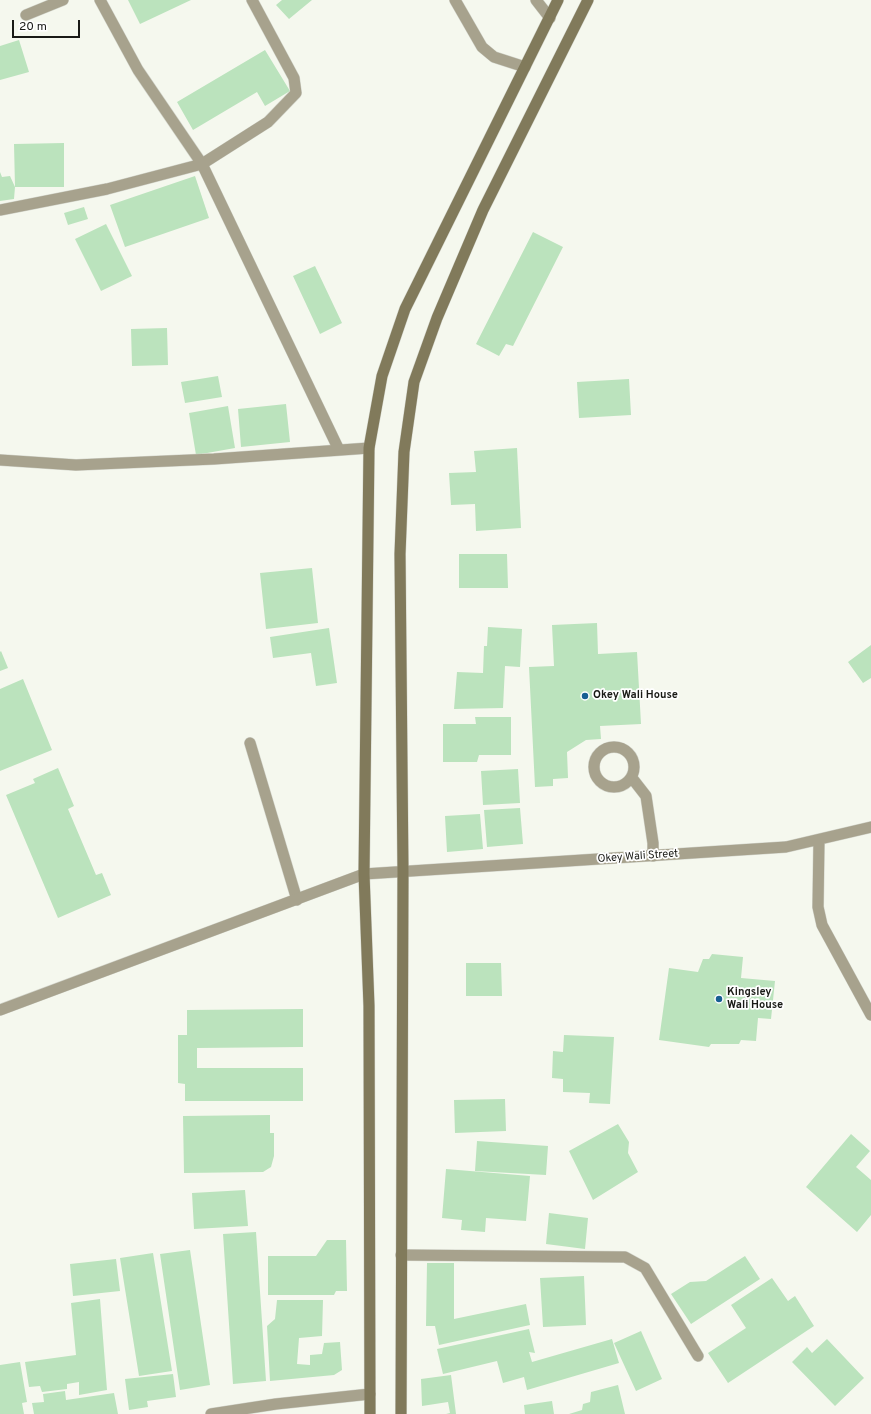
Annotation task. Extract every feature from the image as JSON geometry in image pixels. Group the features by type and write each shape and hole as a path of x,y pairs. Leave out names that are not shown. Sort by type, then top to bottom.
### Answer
{"main road":[{"path":"370,1414 369,1006 364,874 369,448 382,376 405,309 558,0"},
{"path":"401,1414 403,872 400,554 404,452 414,382 437,318 483,210 588,0"}],"street":[{"path":"26,15 63,0"},
{"path":"100,0 138,70 202,164 338,450"},
{"path":"0,210 107,189 202,164 268,122 296,93 292,72 252,0"},
{"path":"455,0 482,47 494,57 525,67"},
{"path":"536,0 550,18"},
{"path":"0,460 76,465 214,459 369,448"},
{"path":"250,743 297,900"},
{"path":"632,778 646,796 653,843 653,856"},
{"name":"Okey Wali Street","path":"0,1010 364,874 786,847 871,827"},
{"path":"818,840 818,906 822,925 871,1015"},
{"path":"401,1255 625,1257 645,1268 698,1356"},
{"path":"211,1414 276,1404 370,1394"}],"building":[{"path":"128,0 191,0 140,24"},
{"path":"282,0 312,0 289,19 276,5"},
{"path":"19,40 29,72 0,80 0,46"},
{"path":"265,50 290,91 265,106 257,92 193,130 177,102"},
{"path":"64,143 64,187 15,187 14,144"},
{"path":"0,172 2,177 10,176 15,187 14,199 0,201"},
{"path":"195,176 209,218 125,247 110,205"},
{"path":"84,207 88,219 68,225 64,213"},
{"path":"106,224 132,276 101,291 75,239"},
{"path":"533,232 563,247 513,346 506,344 499,356 476,344"},
{"path":"315,266 342,323 320,334 293,276"},
{"path":"167,328 168,365 132,366 131,329"},
{"path":"218,376 222,397 185,403 181,382"},
{"path":"629,379 631,415 579,418 577,382"},
{"path":"286,404 290,442 241,447 238,409"},
{"path":"228,406 235,448 196,455 189,413"},
{"path":"517,448 521,528 476,531 475,504 451,505 449,473 476,472 474,451"},
{"path":"459,554 507,554 508,588 459,588"},
{"path":"312,568 318,623 266,629 260,573"},
{"name":"Okey Wali House","path":"597,623 598,654 637,652 641,724 600,726 601,739 586,740 567,752 568,778 553,779 553,786 535,787 529,667 554,666 552,625"},
{"path":"488,627 522,629 520,667 505,666 503,708 454,709 457,672 483,673 484,646 487,646"},
{"path":"329,628 337,683 316,686 311,653 273,658 270,637"},
{"path":"871,645 871,678 863,683 848,662"},
{"path":"1,651 8,668 0,671 0,652"},
{"path":"23,679 52,750 0,771 0,689"},
{"path":"475,717 511,717 511,755 479,755 477,762 443,762 443,724 476,724"},
{"path":"58,768 74,806 68,809 96,875 102,873 111,895 58,918 6,795 35,783 33,779"},
{"path":"518,769 520,803 483,805 481,771"},
{"path":"520,808 523,844 487,847 484,810"},
{"path":"480,814 483,849 447,852 445,816"},
{"name":"Kingsley Wali House","path":"712,954 743,957 741,978 775,981 771,1019 758,1018 756,1041 741,1040 739,1044 711,1044 709,1047 659,1040 669,968 698,972 703,959 709,959"},
{"path":"466,963 501,963 502,996 466,996"},
{"path":"303,1009 303,1047 197,1048 197,1068 303,1068 303,1101 185,1101 185,1084 178,1083 178,1035 187,1035 187,1010"},
{"path":"564,1035 614,1037 610,1104 589,1103 590,1093 563,1092 563,1079 552,1078 553,1051 563,1052"},
{"path":"505,1099 506,1131 455,1133 454,1100"},
{"path":"270,1115 270,1133 274,1133 274,1156 271,1167 263,1172 184,1173 183,1116"},
{"path":"618,1124 629,1142 628,1153 638,1172 593,1200 569,1151"},
{"path":"851,1134 870,1151 856,1167 871,1180 871,1215 857,1232 806,1187"},
{"path":"477,1141 548,1146 546,1175 475,1171"},
{"path":"446,1169 530,1176 526,1221 486,1218 485,1232 461,1230 462,1220 442,1218"},
{"path":"245,1190 248,1226 194,1229 192,1193"},
{"path":"549,1213 588,1218 585,1249 546,1244"},
{"path":"256,1232 266,1381 233,1384 223,1234"},
{"path":"327,1240 346,1240 347,1291 336,1291 334,1295 268,1295 268,1256 316,1256"},
{"path":"190,1250 210,1385 180,1390 160,1254"},
{"path":"153,1253 172,1371 139,1376 120,1258"},
{"path":"745,1256 760,1279 691,1324 671,1294 690,1282 706,1281"},
{"path":"116,1259 120,1291 73,1296 70,1264"},
{"path":"427,1263 454,1263 454,1319 526,1304 530,1325 439,1345 435,1326 426,1326"},
{"path":"584,1276 586,1325 543,1327 540,1278"},
{"path":"772,1278 788,1301 795,1296 814,1326 728,1383 708,1353 746,1328 731,1305"},
{"path":"100,1299 107,1390 79,1395 79,1382 67,1384 67,1389 42,1392 40,1386 29,1387 25,1362 76,1355 71,1303"},
{"path":"277,1300 323,1300 322,1336 299,1338 297,1364 310,1365 310,1355 322,1354 324,1343 340,1342 342,1370 334,1375 270,1381 267,1326 275,1319"},
{"path":"529,1329 535,1353 529,1352 532,1362 612,1339 619,1363 527,1390 524,1377 503,1383 497,1361 443,1374 437,1349"},
{"path":"641,1331 662,1379 636,1391 614,1343"},
{"path":"827,1339 864,1378 835,1406 792,1362 807,1347 812,1353"},
{"path":"20,1362 27,1402 22,1403 24,1414 0,1414 0,1365"},
{"path":"173,1374 176,1397 147,1401 148,1407 129,1410 125,1379"},
{"path":"451,1375 456,1414 446,1414 450,1413 448,1402 422,1406 421,1379"},
{"path":"618,1385 625,1414 569,1414 582,1410 583,1404 590,1402 591,1392"},
{"path":"65,1391 66,1400 114,1393 118,1414 34,1414 32,1403 44,1402 43,1394"},
{"path":"552,1401 554,1414 525,1414 524,1405"}],"place":[{"name":"Okey Wali House","path":"585,696"},
{"name":"Kingsley Wali House","path":"719,999"}]}
